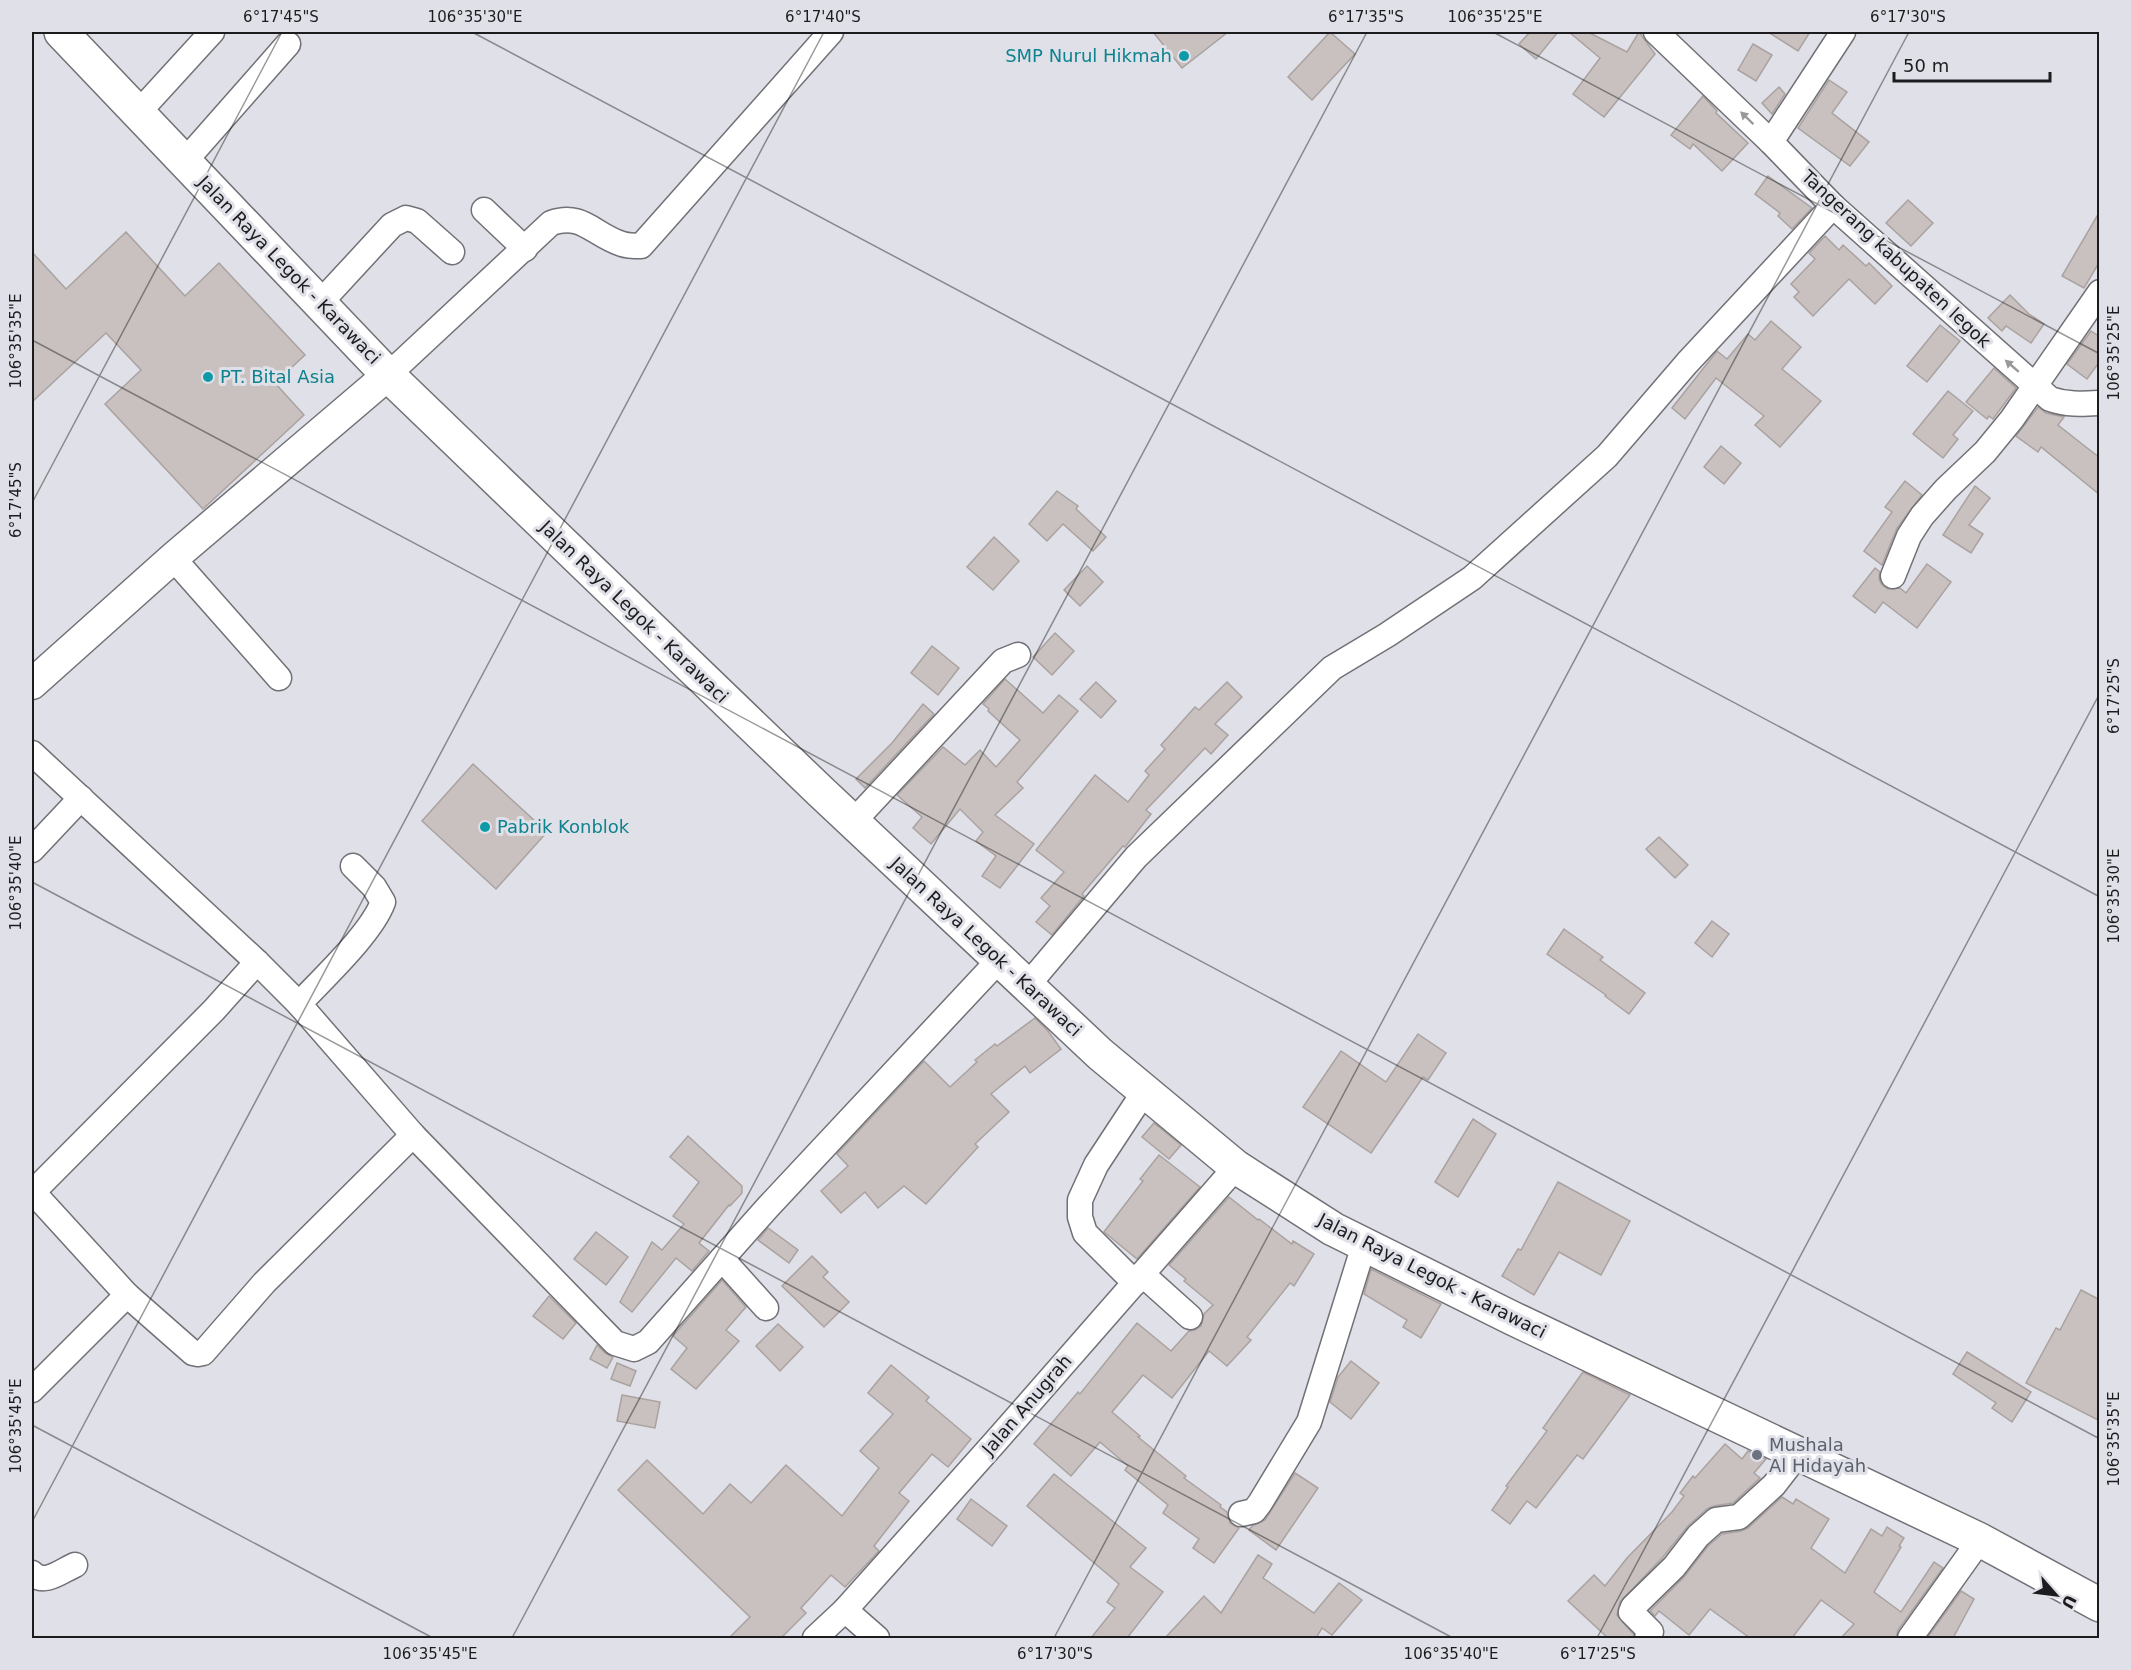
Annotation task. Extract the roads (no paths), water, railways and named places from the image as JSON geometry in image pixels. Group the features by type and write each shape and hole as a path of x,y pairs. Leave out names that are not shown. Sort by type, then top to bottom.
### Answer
{"main road":[{"name":"Jalan Raya Legok - Karawaci","path":"61,32 388,375 1027,986 1100,1054 1236,1167 1333,1229 1364,1245 1980,1540 2100,1605"}],"street":[{"path":"138,113 212,32"},
{"path":"32,684 173,558 388,375 551,223 563,219 578,220 596,232 622,244 641,246 831,32"},
{"name":"Tangerang kabupaten legok","path":"1656,32 1771,141 1833,206 2050,399 2062,403 2100,403"},
{"path":"1771,141 1843,32"},
{"path":"185,161 288,44"},
{"path":"1027,986 1136,857 1332,668 1472,578 1607,456 1687,363 1833,206"},
{"path":"484,210 525,249"},
{"path":"319,304 392,225 406,218 417,220 452,252"},
{"path":"1893,576 1910,536 1922,516 1946,489 1985,452 2012,419 2100,292"},
{"path":"173,558 279,678"},
{"path":"853,822 989,675 1003,661 1018,655"},
{"path":"32,753 257,962 299,1004 413,1135 615,1343 634,1349 648,1342 1000,959"},
{"path":"32,850 81,798"},
{"path":"299,1004 362,935 379,912 382,902 374,887 353,866"},
{"path":"257,962 214,1010 32,1191 127,1295 193,1353 198,1354 203,1353 264,1283 413,1135"},
{"path":"1144,1092 1096,1165 1080,1200 1080,1217 1085,1233 1138,1278 1190,1317"},
{"name":"Jalan Anugrah","path":"815,1638 844,1610 1236,1167"},
{"path":"1241,1514 1254,1511 1260,1503 1309,1422 1364,1245"},
{"path":"722,1259 766,1308"},
{"path":"32,1390 127,1295"},
{"path":"1653,1636 1630,1612 1633,1607 1674,1567 1698,1536 1716,1520 1739,1517 1774,1485 1798,1454"},
{"path":"1910,1638 1980,1540"},
{"path":"32,1573 36,1578 46,1579 75,1565"},
{"path":"844,1610 877,1638"}],"place":[{"name":"SMP Nurul Hikmah","path":"1184,56"},
{"name":"PT. Bital Asia","path":"208,377"},
{"name":"Pabrik Konblok","path":"485,827"},
{"name":"Mushala Al Hidayah","path":"1757,1455"}]}
